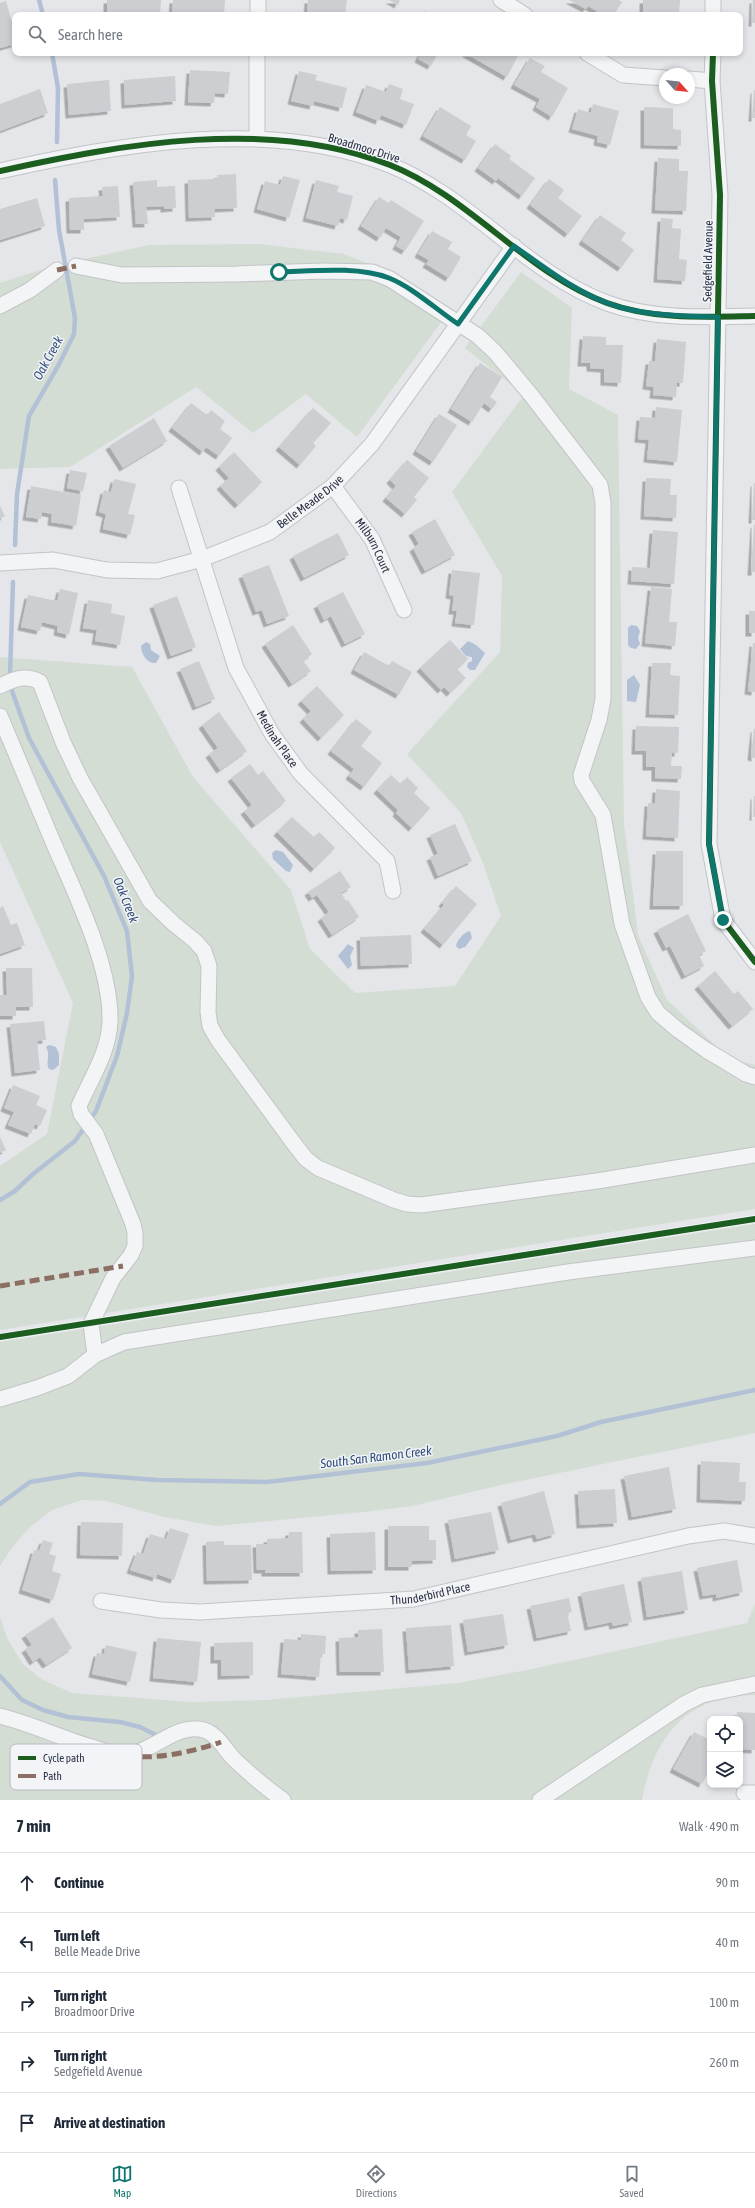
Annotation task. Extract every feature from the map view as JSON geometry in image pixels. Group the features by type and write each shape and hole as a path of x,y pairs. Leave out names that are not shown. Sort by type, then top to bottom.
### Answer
{"street":[{"path":"258,0 258,12"},
{"path":"501,0 520,12"},
{"path":"713,0 713,12"},
{"path":"257,138 258,56"},
{"path":"592,56 623,75 659,78"},
{"name":"Sedgefield Avenue","path":"712,56 712,81 720,195 709,844 723,920 755,962"},
{"path":"695,80 712,81"},
{"name":"Broadmoor Drive","path":"0,171 85,153 169,142 257,138 310,143 340,149 390,165 421,181 470,212 514,246 568,284 607,303 635,311 669,315 718,317 755,316"},
{"name":"Belle Meade Drive","path":"0,564 54,560 107,570 156,571 202,559 270,532 333,486 372,444 514,246"},
{"path":"76,266 122,276 323,271 372,272 390,278 478,336 495,352 531,395 600,486 603,503 603,699 599,720 581,774 582,781 603,815 622,924 648,997 658,1012 678,1030 706,1050 746,1074 755,1077"},
{"path":"0,306 30,290 57,270"},
{"name":"Milburn Court","path":"333,486 372,540 404,610"},
{"name":"Medinah Place","path":"179,488 236,668 272,734 301,774 387,861 393,891"},
{"path":"0,686 22,677 32,677 40,682 62,742 80,778 150,901 174,924 195,940 204,951 209,966 208,1012 210,1026 218,1040 295,1145 306,1159 318,1168 394,1200 407,1204 421,1205 597,1181 755,1155"},
{"path":"0,716 68,878 103,972 108,998 110,1022 104,1050 79,1106 81,1114 92,1129 133,1224 135,1233 134,1246 131,1255 113,1278 91,1324 94,1355"},
{"path":"3,1397 38,1388 68,1376 94,1355 132,1341 568,1272 755,1248"},
{"name":"Thunderbird Place","path":"101,1601 161,1610 200,1612 414,1599 688,1536 724,1531 755,1536"},
{"path":"540,1800 684,1704 702,1695 755,1684"},
{"path":"0,1716 83,1744"},
{"path":"142,1750 184,1731 196,1728 205,1731 213,1735 234,1760 254,1778 283,1800"}],"shaded area":[{"path":"259,244 344,254 396,275 450,310 357,437 306,394 253,433 196,387 70,467 0,469 0,283 52,266 149,245"},
{"path":"521,272 572,308 569,389 618,415 624,824 638,935 667,1000 730,1059 755,1065 755,1209 0,1330 0,1166 47,1134 73,1003 0,842 0,657 132,667 193,777 291,890 310,949 355,993 455,986 501,916 483,863 461,813 407,754 500,652 502,576 452,492 524,395 465,348"},
{"path":"755,1224 755,1433 501,1485 412,1506 364,1512 216,1526 164,1517 106,1501 82,1500 52,1510 29,1528 11,1549 0,1566 0,1342"},
{"path":"755,1604 755,1695 731,1697 711,1702 693,1711 678,1724 665,1739 655,1757 647,1777 642,1800 0,1800 0,1617 7,1638 22,1663 41,1679 72,1693 191,1702 266,1700 458,1683 527,1670 747,1623"}],"water":[{"path":"631,625 637,626 640,631 638,638 640,644 636,649 631,648 628,645 628,628"},
{"path":"468,641 476,645 485,653 475,670 470,670 467,667 468,663 472,661 472,657 466,656 460,649"},
{"path":"146,642 150,644 151,650 160,656 156,663 150,662 144,656 141,646"},
{"path":"634,675 640,685 636,702 627,701 627,680"},
{"path":"276,850 283,852 293,865 290,872 286,871 273,859 272,853"},
{"path":"470,931 472,938 465,947 459,949 456,946 458,941 463,935"},
{"path":"348,944 354,948 350,956 352,965 348,969 338,956"},
{"path":"49,1045 56,1047 59,1054 59,1065 53,1070 49,1069 48,1066 48,1053 46,1047"}],"building":[{"path":"107,0 161,0 160,12 107,12"},
{"path":"173,0 225,0 224,12 172,12"},
{"path":"308,0 347,0 345,12 307,12"},
{"path":"389,0 400,0 398,5"},
{"path":"569,0 619,0 622,2 616,12 596,12 588,6 586,9"},
{"path":"643,0 680,0 679,12 643,12"},
{"path":"753,0 755,0 755,23 752,23"},
{"path":"6,1 12,22 12,45 0,48 0,3"},
{"path":"420,56 436,56 431,66 418,59"},
{"path":"470,56 518,56 507,77"},
{"path":"530,58 545,66 541,72 568,88 552,117 536,107 540,99 514,85"},
{"path":"190,70 230,72 228,94 215,93 214,103 188,102"},
{"path":"299,71 317,75 315,80 347,88 342,108 314,101 313,106 291,101"},
{"path":"175,76 176,101 125,105 124,80"},
{"path":"109,80 111,111 69,115 67,84"},
{"path":"389,84 403,89 400,99 414,104 406,125 381,115 379,121 356,112 366,85 386,92"},
{"path":"40,89 48,113 0,131 0,104"},
{"path":"754,90 755,118 752,118"},
{"path":"593,104 619,111 610,145 597,142 598,136 572,129 578,109 591,113"},
{"path":"440,107 471,126 466,135 476,141 465,160 423,136"},
{"path":"644,107 673,108 673,129 681,130 681,146 644,145"},
{"path":"495,144 511,156 509,159 535,178 522,196 498,178 496,181 478,168"},
{"path":"658,158 679,159 679,171 688,171 686,211 655,210"},
{"path":"236,174 237,208 215,209 215,217 189,218 188,180 218,179 217,175"},
{"path":"283,176 300,180 289,218 257,209 265,181 280,185"},
{"path":"549,179 564,190 558,198 582,216 568,234 530,205"},
{"path":"157,180 157,187 175,186 176,208 164,209 164,206 146,207 148,224 136,224 133,182"},
{"path":"316,180 339,186 337,192 353,196 347,220 340,218 338,226 306,218"},
{"path":"118,186 120,217 84,219 84,230 70,230 69,198 103,196 102,187"},
{"path":"379,197 389,203 391,200 424,221 405,251 396,246 401,237 386,228 380,238 361,226"},
{"path":"37,198 45,226 0,240 0,209"},
{"path":"600,215 626,233 621,240 634,250 621,268 582,241"},
{"path":"661,218 673,219 672,228 681,229 679,259 687,260 685,281 657,279"},
{"path":"432,231 452,242 448,249 461,257 449,278 426,264 429,260 418,254"},
{"path":"583,336 606,337 606,345 623,345 621,383 604,382 604,369 590,368 590,363 581,363"},
{"path":"657,339 686,342 683,383 677,383 676,397 653,395 654,387 646,386 649,361 655,361"},
{"path":"480,363 502,377 490,397 497,402 492,409 484,403 472,422 451,409"},
{"path":"191,403 207,415 211,410 225,421 220,429 232,438 219,456 206,447 203,452 172,428"},
{"path":"656,407 682,410 677,462 647,459 649,440 638,439 640,417 655,418"},
{"path":"313,408 331,423 313,443 316,446 300,465 279,447"},
{"path":"439,414 457,425 433,462 416,451"},
{"path":"154,418 167,441 123,468 109,446"},
{"path":"234,452 262,482 238,505 220,486 229,478 219,467"},
{"path":"407,460 429,478 414,497 417,500 405,514 386,498 396,486 390,480"},
{"path":"70,470 87,473 83,491 67,488"},
{"path":"646,478 671,479 670,495 677,495 676,518 644,516"},
{"path":"114,479 136,484 128,514 135,515 130,535 103,529 106,514 99,512 104,490 111,492"},
{"path":"754,483 755,520 752,520"},
{"path":"31,486 81,495 76,526 51,522 52,514 42,512 41,519 26,517"},
{"path":"0,506 5,516 0,519"},
{"path":"435,519 455,555 425,571 413,548 419,544 412,532"},
{"path":"754,524 755,572 751,572"},
{"path":"653,530 678,532 674,584 631,581 632,567 650,568"},
{"path":"338,533 349,555 304,578 293,556"},
{"path":"269,565 289,616 267,624 262,610 256,612 242,575"},
{"path":"452,570 480,573 474,625 455,623 457,611 452,611 454,596 449,595"},
{"path":"651,587 672,589 669,622 677,622 675,646 645,643"},
{"path":"60,589 78,593 69,635 57,632 58,626 42,622 40,631 21,627 28,595 57,601"},
{"path":"343,592 365,634 345,644 331,616 324,620 317,605"},
{"path":"177,596 196,647 171,656 153,605"},
{"path":"88,600 112,604 111,613 125,616 120,645 95,641 97,630 83,628"},
{"path":"749,611 755,611 755,633 749,633"},
{"path":"293,625 312,654 303,661 311,671 292,684 265,644"},
{"path":"450,640 468,659 457,669 466,678 450,693 444,687 441,690 420,668"},
{"path":"753,643 755,643 755,692 748,691"},
{"path":"364,652 389,666 392,661 412,672 399,695 354,670"},
{"path":"199,661 215,699 196,707 180,669"},
{"path":"652,663 671,663 670,675 680,676 678,715 649,714"},
{"path":"317,686 344,715 321,738 303,719 311,711 301,701"},
{"path":"219,712 247,751 220,770 209,754 218,748 202,725"},
{"path":"356,719 372,732 361,746 382,763 364,787 349,776 354,769 331,751"},
{"path":"636,726 679,727 678,753 672,753 671,766 682,766 681,779 655,778 655,767 646,767 646,751 635,751"},
{"path":"755,729 755,758 751,757"},
{"path":"250,764 258,775 263,771 286,801 255,825 244,811 252,805 231,778"},
{"path":"391,775 401,784 407,777 418,788 414,793 430,808 412,828 396,813 398,810 377,790"},
{"path":"656,789 680,791 678,838 646,836 648,803 655,803"},
{"path":"754,796 755,817 753,817"},
{"path":"292,817 314,837 319,832 335,848 314,869 277,832"},
{"path":"455,824 472,861 438,876 430,857 438,854 430,835"},
{"path":"656,851 683,851 683,906 653,906"},
{"path":"340,871 351,887 341,893 346,901 348,900 359,917 332,935 321,918 329,912 317,895 312,898 308,892"},
{"path":"456,886 477,904 443,945 424,929 444,905 442,903"},
{"path":"3,906 11,925 17,923 25,945 0,954 0,908"},
{"path":"688,914 706,951 699,955 704,966 685,976 670,946 666,948 657,930"},
{"path":"411,935 412,964 361,966 360,937"},
{"path":"6,968 32,968 33,1007 16,1007 16,1016 0,1016 0,995 7,995"},
{"path":"715,971 734,994 738,991 753,1009 732,1026 698,986"},
{"path":"44,1021 46,1040 37,1041 40,1070 15,1073 10,1024"},
{"path":"13,1085 40,1096 36,1105 47,1110 40,1126 35,1124 31,1134 8,1125 14,1112 4,1108"},
{"path":"0,1137 6,1150 0,1153"},
{"path":"701,1461 740,1463 739,1482 746,1482 745,1501 700,1499"},
{"path":"669,1467 676,1509 632,1517 624,1476"},
{"path":"615,1489 617,1523 580,1525 578,1491"},
{"path":"544,1491 555,1534 537,1539 535,1534 511,1540 501,1503"},
{"path":"491,1512 499,1550 455,1559 448,1520"},
{"path":"81,1522 123,1523 122,1556 80,1555"},
{"path":"388,1526 429,1526 429,1540 436,1540 436,1560 412,1561 412,1567 388,1567"},
{"path":"170,1528 189,1534 174,1580 157,1574 156,1578 130,1570 137,1552 143,1554 150,1534 166,1539"},
{"path":"289,1532 302,1532 303,1573 265,1573 265,1570 257,1570 256,1544 267,1544 267,1539 288,1538"},
{"path":"375,1532 376,1570 331,1571 330,1534"},
{"path":"43,1540 53,1543 49,1554 56,1556 52,1571 61,1574 53,1600 22,1590 34,1550 39,1551"},
{"path":"224,1541 224,1545 251,1545 252,1580 207,1581 206,1542"},
{"path":"737,1560 743,1592 716,1598 716,1594 703,1596 697,1568"},
{"path":"682,1571 688,1610 647,1617 641,1578"},
{"path":"624,1584 632,1622 613,1626 612,1622 588,1627 581,1593"},
{"path":"569,1598 572,1612 567,1613 571,1631 537,1638 530,1606"},
{"path":"503,1614 508,1645 468,1652 463,1620"},
{"path":"53,1617 72,1648 46,1665 40,1657 33,1662 25,1649 32,1645 25,1635"},
{"path":"451,1625 454,1666 409,1670 406,1628"},
{"path":"382,1629 384,1672 340,1672 339,1638 358,1637 358,1630"},
{"path":"301,1634 326,1636 325,1654 321,1654 319,1677 281,1674 284,1639 301,1640"},
{"path":"157,1638 201,1642 197,1682 153,1678"},
{"path":"253,1642 253,1675 221,1676 221,1660 214,1660 214,1643"},
{"path":"106,1645 137,1652 130,1682 92,1674 97,1653 104,1654"},
{"path":"737,1712 755,1713 755,1750 743,1749 743,1716 737,1716"},
{"path":"694,1732 707,1738 707,1775 702,1784 673,1769"}],"waterway":[{"name":"Oak Creek","path":"39,0 42,12"},
{"name":"Oak Creek","path":"53,56 58,88 57,142"},
{"name":"Oak Creek","path":"15,545 17,494 29,416 58,366 74,334 75,318 59,230 55,180"},
{"name":"Oak Creek","path":"0,1200 15,1191 33,1174 75,1141 96,1111 117,1056 127,1013 132,976 127,931 104,876 29,738 12,691 10,674 13,582"},
{"name":"South San Ramon Creek","path":"0,1504 30,1482 79,1474 157,1480 267,1482 427,1463 557,1436 601,1422 755,1390"},
{"path":"0,1676 22,1700 43,1710 68,1717 120,1722 140,1727 160,1737"}],"marked path":[{"path":"57,270 76,266"},
{"path":"0,1286 123,1266"},
{"path":"142,1757 187,1752 221,1742"}],"cycle path":[{"path":"713,56 712,81 720,195 709,844 723,920 755,962"},
{"path":"0,171 95,152 195,140 246,139 295,142 344,150 390,165 419,179 446,196 550,273 578,290 607,303 661,315 699,317 755,316"},
{"path":"0,1337 755,1219"}],"route":[{"path":"279,272 372,272 390,278 458,324 514,246 568,284 607,303 635,311 676,316 718,317 709,844 723,920"}]}
